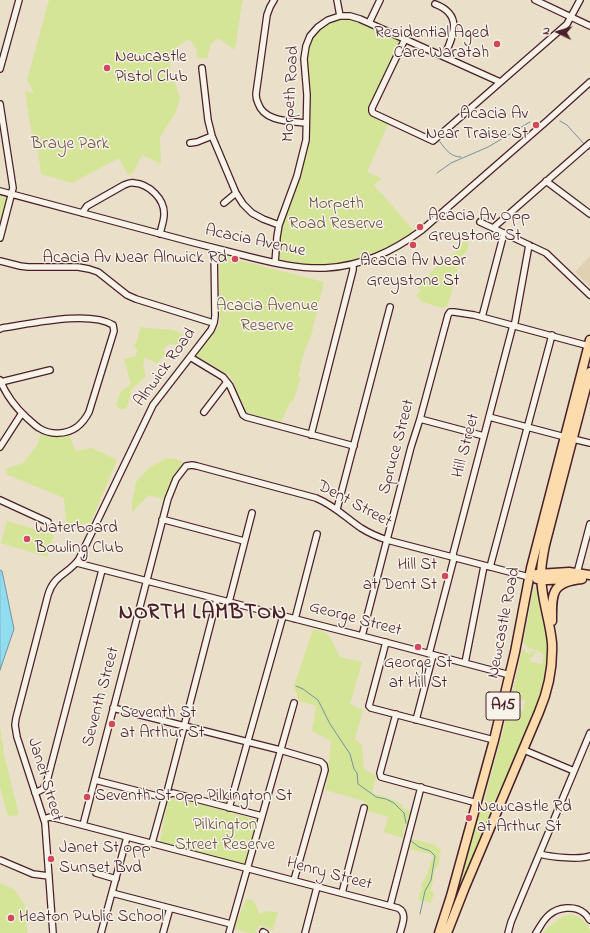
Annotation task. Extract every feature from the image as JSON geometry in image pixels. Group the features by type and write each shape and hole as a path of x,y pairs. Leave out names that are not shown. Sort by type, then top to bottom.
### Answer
{"highway":[{"name":"Newcastle Road","path":"448,933 468,880 524,750 547,688 552,662 552,642 541,577 544,550 590,344"},
{"name":"Newcastle Road","path":"440,933 452,896 494,740 510,675 529,577 569,438 590,372"},
{"path":"544,550 549,566 554,569 579,576"},
{"path":"529,577 590,575"},
{"path":"541,577 579,576"},
{"path":"552,642 552,602 554,593 558,587 579,576"}],"street":[{"path":"0,69 19,0"},
{"path":"274,0 267,15 256,94 258,104 263,112 271,118 306,124"},
{"path":"338,0 340,16 350,16 360,19 500,82"},
{"path":"369,23 380,0"},
{"path":"535,0 590,26"},
{"path":"405,40 372,108 372,111 373,113 433,141 567,24 580,0"},
{"path":"435,4 448,11 454,26 453,34 444,57"},
{"name":"Morpeth Road","path":"276,263 279,225 297,176 306,140 307,95 304,59 306,46 310,36 318,27 328,20 340,16"},
{"path":"202,68 208,120 212,136 236,193 243,204 252,213 279,225"},
{"name":"Acacia Avenue","path":"0,191 160,234 276,263 298,267 316,268 353,264 371,259 391,250 406,242 422,230 590,82"},
{"path":"0,104 13,188 0,238"},
{"path":"190,143 212,136"},
{"path":"493,228 590,143"},
{"path":"546,181 590,214"},
{"path":"82,213 87,206 124,185 134,183 143,185 160,199 164,207 164,216 160,234"},
{"path":"224,202 236,193"},
{"path":"480,222 546,253 590,295"},
{"path":"504,233 482,317 590,344"},
{"name":"Hill Street","path":"416,720 454,558 453,554 515,322 529,245"},
{"name":"Alnwick Road","path":"77,563 153,405 211,330 215,316 214,248"},
{"path":"0,261 28,267 89,268 98,272 127,294 210,322"},
{"path":"310,435 353,270 353,264"},
{"path":"337,509 390,308"},
{"name":"Spruce Street","path":"362,636 411,447 448,315 450,312 454,312 482,317"},
{"path":"0,329 66,318 83,317 101,320 113,325 114,331 89,412 84,420 76,427 66,432 48,432 38,428 9,398 0,381 50,370"},
{"path":"466,663 487,566 552,335"},
{"path":"190,357 222,377 227,382 243,415 246,417 354,446"},
{"path":"204,412 227,382"},
{"path":"0,447 22,413"},
{"path":"489,417 590,444"},
{"path":"420,419 484,436"},
{"name":"Dent Street","path":"189,465 305,495 327,503 372,534 387,540 529,577"},
{"name":"Seventh Street","path":"83,825 168,499 176,479 184,467 189,465"},
{"path":"0,500 48,522"},
{"path":"229,602 252,513"},
{"path":"162,520 244,541"},
{"path":"579,576 590,524"},
{"path":"295,619 317,534"},
{"name":"George Street","path":"77,563 510,675"},
{"name":"Janet Street","path":"53,933 46,826 14,725 50,590 56,580 77,563"},
{"path":"35,793 43,789 47,781 102,570"},
{"path":"152,843 217,599"},
{"path":"229,808 283,616"},
{"path":"386,642 369,706 371,708 494,740"},
{"path":"229,933 294,703"},
{"path":"113,708 280,750 321,762 324,765 325,770 294,880"},
{"path":"396,714 380,776 477,802"},
{"path":"508,933 511,922 590,734"},
{"path":"524,750 574,771"},
{"path":"95,780 161,797 173,793 262,816"},
{"path":"390,906 421,787"},
{"path":"342,893 364,808"},
{"name":"Henry Street","path":"44,819 53,817 398,908 402,910 404,917 400,933"},
{"path":"102,933 127,837"},
{"path":"540,854 548,856 582,858 590,856"},
{"path":"0,860 34,874 49,876"},
{"path":"96,873 116,879"},
{"path":"305,933 317,887"},
{"path":"112,893 231,924"},
{"path":"163,933 170,908"},
{"path":"536,933 546,918 555,911 563,908 574,908 588,913 590,920"}],"shaded area":[{"path":"590,256 590,287 575,272"}],"green space":[{"name":"Braye Park","path":"49,0 244,0 242,3 235,50 218,38 211,44 207,58 197,58 196,48 189,39 179,45 173,54 170,63 171,74 180,98 176,112 160,137 161,164 142,155 133,173 128,175 119,158 72,183 41,174 37,144 32,137 25,91 34,93 27,80"},
{"name":"Morpeth Road Reserve","path":"348,17 359,20 399,39 400,43 369,110 370,114 389,122 367,172 382,179 374,185 414,231 389,248 344,263 313,265 284,261 280,259 279,254 280,238 284,220 301,172 308,142 307,50 317,31 322,26 333,20"},
{"path":"0,196 7,197 0,225"},
{"path":"468,239 467,250 460,258 448,305 442,308 422,302 416,295 421,291 418,287 437,266 456,251 458,245"},
{"name":"Acacia Avenue Reserve","path":"221,256 324,282 311,336 304,352 298,377 301,377 293,402 291,401 281,422 247,413 230,376 198,357 197,354 220,325 219,260"},
{"path":"140,327 174,330 183,335 183,340 179,345 169,344 163,350 166,354 157,364 145,357 143,366 146,376 131,390 126,409 119,409 116,404 121,391 131,384 124,359 136,356 137,349 133,346 137,341"},
{"path":"41,434 58,437 69,435 76,451 92,448 117,460 91,522 62,531 57,526 66,522 64,498 8,475 5,469 23,463 37,445"},
{"path":"167,458 176,459 183,462 163,499 148,495 132,513 132,503 136,482 150,467"},
{"name":"Waterboard Bowling Club","path":"7,521 54,535 47,557 1,543"},
{"path":"534,587 539,589 546,621 548,639 548,660 542,695 447,926 476,815 482,809 507,716 509,718 510,711 508,711 511,701 513,700 512,708 523,711 525,700 519,699 519,695 523,694 519,694 517,699 513,698 512,695 522,650 525,649 525,652 530,654 531,651 539,653 540,654 534,653 533,657 528,657 530,658 531,662 542,664 543,654 530,649 523,643"},
{"path":"313,629 325,632 331,639 340,657 362,662 350,704 363,710 355,739 362,745 364,769 376,776 372,793 389,798 403,805 402,808 411,811 402,838 384,832 388,817 368,811 364,801 325,790 331,741 312,731 316,706 299,701 294,686"},
{"path":"0,726 4,754 19,815 8,816 0,787"},
{"name":"Pilkington Street Reserve","path":"176,798 258,820 245,866 160,842 167,802"},
{"path":"413,839 435,845 441,849 438,867 435,869 431,890 434,893 431,903 418,900 419,894 422,890 421,884 426,877 433,855 410,849"},
{"path":"0,883 14,889 25,905 27,933 0,933"},
{"path":"246,899 253,900 260,914 266,911 278,912 273,930 260,925 255,933 234,929"},
{"path":"573,914 587,923 590,933 543,933 563,916"}],"water":[{"path":"0,570 2,571 14,629 0,670"}],"waterway":[{"path":"560,121 567,125 584,144"},
{"path":"437,173 451,163 488,147 530,122"},
{"path":"440,142 452,154 457,157 461,157"},
{"path":"296,686 303,689 318,700 330,724 350,754 354,769 357,773 358,784 376,797 386,799 394,803 404,813 406,823"},
{"path":"410,840 419,847 430,851 435,856 431,880 425,891 420,914"}],"place":[{"name":"Residential Aged Care Waratah","path":"497,44"},
{"name":"Newcastle Pistol Club","path":"107,68"},
{"name":"Acacia Av Near Traise St","path":"536,125"},
{"name":"Acacia Av Opp Greystone St","path":"420,227"},
{"name":"Acacia Av Near Greystone St","path":"413,245"},
{"name":"Acacia Av Near Alnwick Rd","path":"235,259"},
{"name":"Waterboard Bowling Club","path":"27,539"},
{"name":"Hill St at Dent St","path":"445,576"},
{"name":"George St at Hill St","path":"418,647"},
{"name":"Seventh St at Arthur St","path":"112,724"},
{"name":"Seventh St opp Pilkington St","path":"87,797"},
{"name":"Newcastle Rd at Arthur St","path":"469,818"},
{"name":"Janet St opp Sunset Bvd","path":"51,859"},
{"name":"Heaton Public School","path":"11,918"}],"district":[{"name":"NORTH LAMBTON","path":"203,615"}]}
